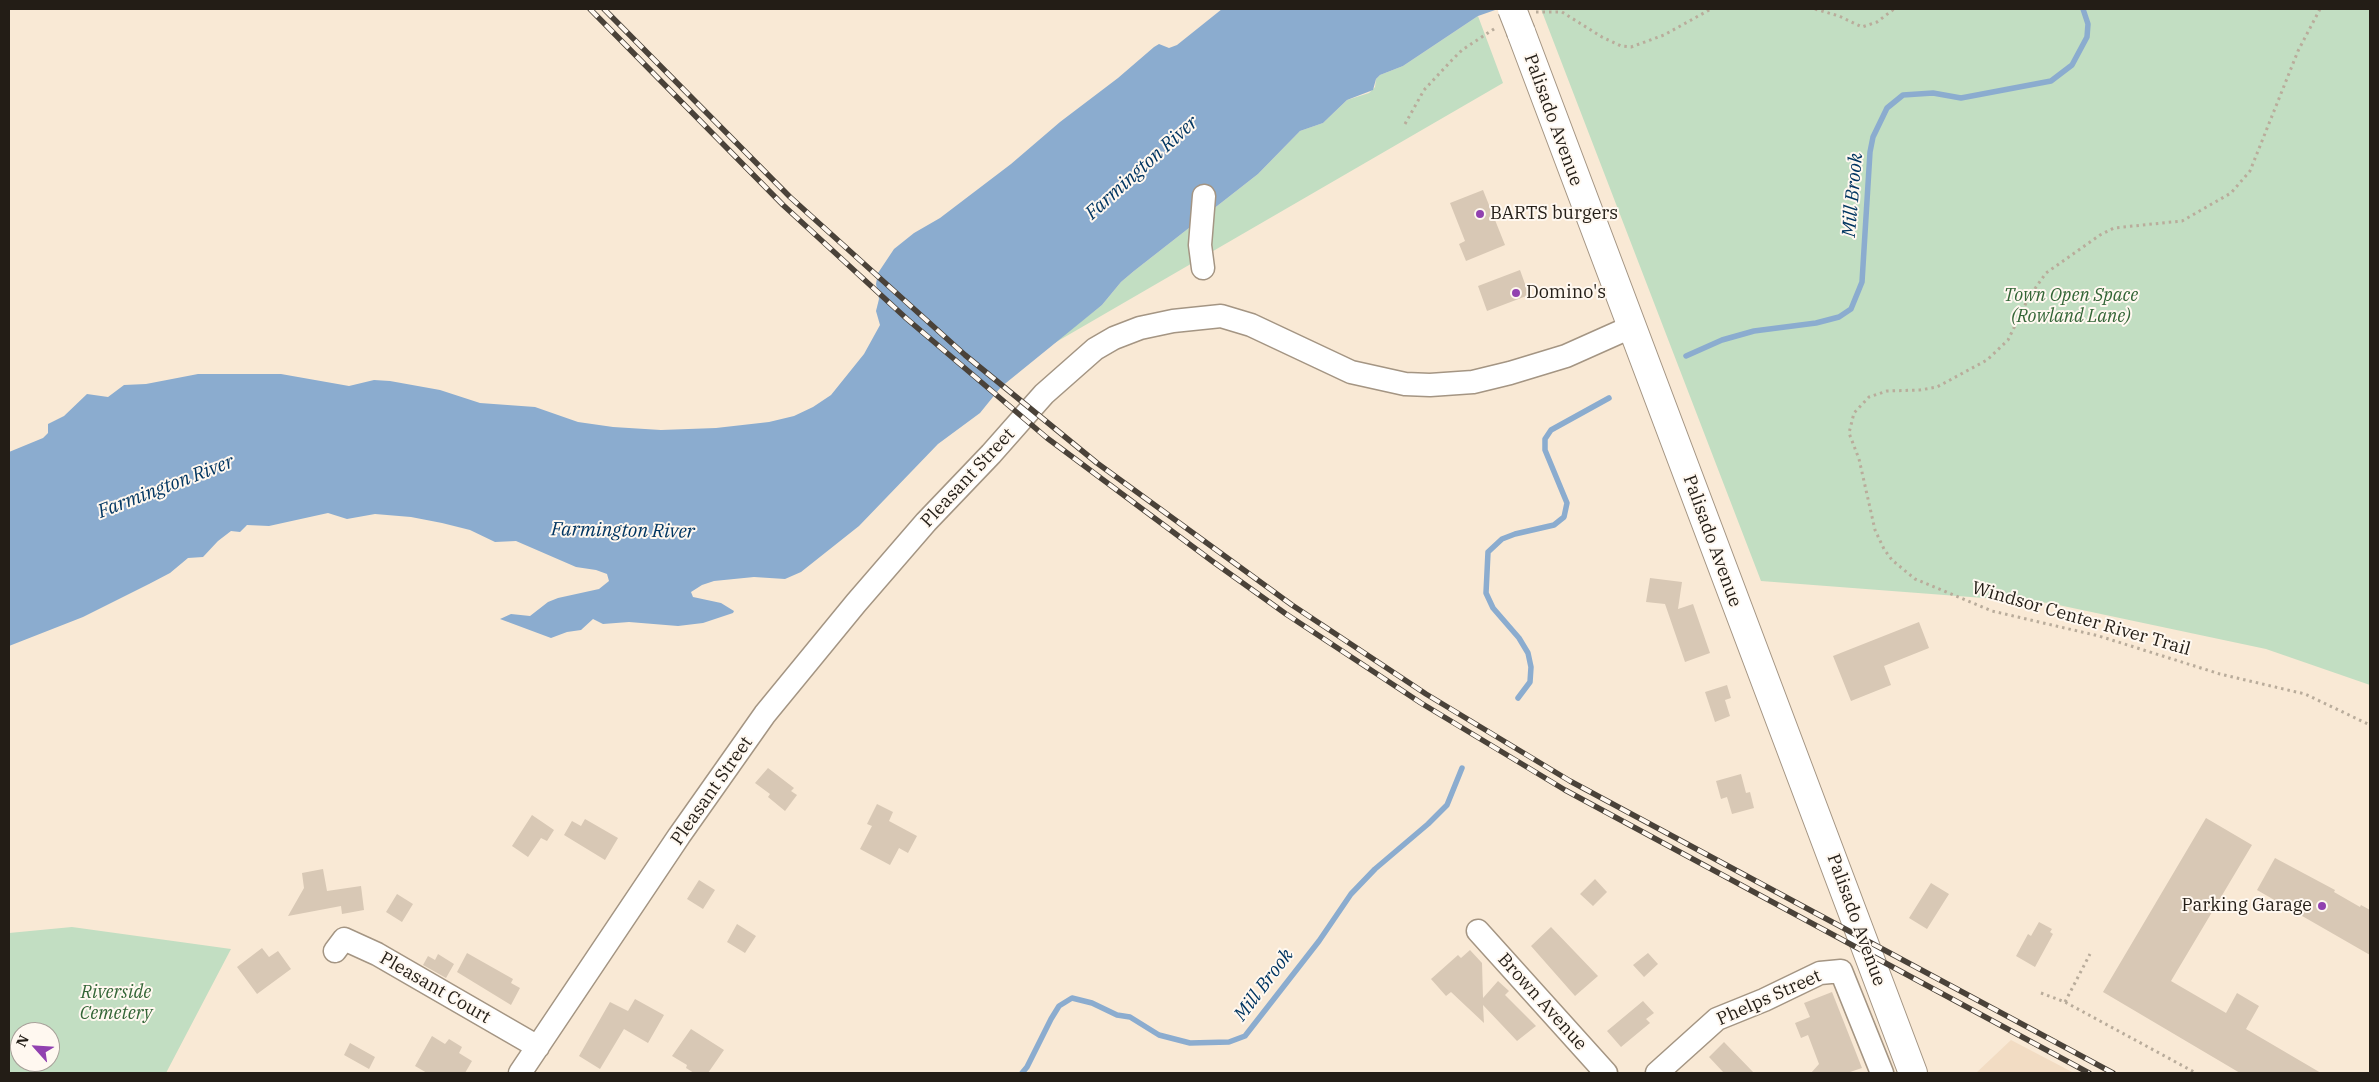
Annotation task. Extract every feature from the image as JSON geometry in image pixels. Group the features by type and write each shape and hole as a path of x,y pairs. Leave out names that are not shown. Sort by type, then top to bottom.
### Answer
{"main road":[{"name":"Palisado Avenue","path":"1516,20 1913,1073"}],"street":[{"path":"1203,268 1200,245 1204,196"},
{"name":"Pleasant Street","path":"520,1073 679,836 765,714 926,522 991,454 1044,394 1096,349 1114,338 1140,328 1173,321 1221,316 1251,325 1351,372 1405,384 1430,385 1473,382 1510,373 1566,356 1631,327"},
{"name":"Brown Avenue","path":"1478,931 1606,1073"},
{"name":"Pleasant Court","path":"335,951 344,939 377,954 538,1047"},
{"name":"Phelps Street","path":"1657,1073 1717,1019 1764,1000 1820,973 1841,971 1882,1073"}],"path":[{"path":"1815,9 1839,16 1862,27 1877,22 1894,9"},
{"name":"Windsor Center River Trail","path":"2320,9 2298,51 2250,171 2231,193 2182,221 2114,228 2100,235 2046,274 2029,297 2008,340 1987,360 1937,386 1920,390 1886,391 1869,397 1854,413 1849,433 1859,459 1875,530 1884,549 1892,560 1915,579 1992,611 2099,636 2220,674 2305,694 2370,725"},
{"path":"2065,1002 2090,954"},
{"path":"2041,993 2065,1002 2196,1073"}],"shaded area":[{"path":"2011,1040 2074,1073 1976,1073"}],"green space":[{"name":"Town Open Space (Rowland Lane)","path":"1541,9 2370,9 2370,685 2266,649 2049,603 1761,581"},
{"path":"1478,16 1503,83 1051,345 1102,305 1121,282 1134,271 1258,174 1300,131 1323,123 1347,100 1369,93 1375,87 1376,79 1380,75 1403,66"},
{"name":"Riverside Cemetery","path":"72,927 231,949 166,1073 9,1073 9,933"}],"water":[{"name":"Farmington River","path":"1222,9 1498,9 1478,16 1403,66 1380,75 1376,79 1373,90 1347,100 1323,123 1300,131 1258,174 1134,271 1121,282 1102,305 1001,387 980,413 938,444 859,526 801,572 785,579 754,577 714,581 702,585 691,592 693,597 721,603 734,611 733,613 703,623 678,626 629,622 603,624 593,619 581,630 567,632 551,638 500,619 511,614 530,616 548,602 558,598 599,589 609,581 607,574 576,567 516,541 495,542 470,530 442,523 411,517 375,514 347,519 328,513 269,526 247,525 240,532 231,531 218,541 203,557 188,558 170,573 83,617 9,646 9,452 43,438 48,433 48,424 64,416 87,394 108,397 124,385 146,384 198,374 281,374 349,386 374,380 390,381 440,390 480,403 535,407 578,422 613,427 661,430 716,428 769,422 794,416 813,407 831,395 864,354 880,325 876,311 879,299 876,284 878,273 894,249 914,233 940,218 1011,164 1154,47 1159,44 1169,48 1177,45"}],"building":[{"path":"1483,190 1505,245 1466,261 1459,244 1465,241 1450,203"},
{"path":"1520,270 1529,295 1487,311 1478,286"},
{"path":"1650,578 1682,582 1678,609 1693,604 1710,653 1685,662 1665,604 1646,602"},
{"path":"1919,622 1929,648 1884,666 1891,685 1851,701 1833,656"},
{"path":"1727,685 1731,698 1725,700 1730,716 1715,722 1705,692"},
{"path":"768,768 794,788 791,791 797,795 785,811 768,797 770,794 755,783"},
{"path":"1741,774 1746,793 1750,792 1754,808 1732,814 1727,797 1721,799 1716,781"},
{"path":"877,804 893,812 889,821 917,836 908,853 899,848 890,865 860,849 872,826 867,824"},
{"path":"532,815 554,830 547,841 541,838 528,857 512,846"},
{"path":"2206,818 2252,845 2171,981 2226,1013 2237,993 2259,1006 2246,1029 2321,1073 2240,1073 2103,992"},
{"path":"585,819 618,838 605,860 564,835 572,821 581,826"},
{"name":"Parking Garage","path":"2275,858 2335,890 2334,892 2360,907 2361,905 2370,910 2370,955 2257,890"},
{"path":"323,869 327,891 361,886 364,910 342,914 341,906 288,916 304,888 302,873"},
{"path":"1595,879 1607,892 1593,906 1580,894"},
{"path":"699,880 715,890 703,909 687,899"},
{"path":"1931,883 1949,894 1927,929 1909,918"},
{"path":"397,894 413,904 402,922 386,912"},
{"path":"2039,922 2052,929 2050,932 2053,934 2035,967 2016,956 2028,934 2031,936"},
{"path":"737,924 756,936 745,953 727,942"},
{"path":"1551,927 1598,976 1575,996 1531,946"},
{"path":"262,948 269,957 278,951 291,969 257,994 237,967"},
{"path":"1470,950 1482,963 1483,998 1498,981 1509,991 1505,995 1536,1026 1517,1041 1483,1005 1484,1023 1451,992 1446,996 1431,979 1458,955 1461,958"},
{"path":"467,953 513,979 511,983 520,988 511,1005 457,972"},
{"path":"1648,953 1658,964 1644,977 1633,965"},
{"path":"438,954 454,964 446,978 423,965 428,956 435,960"},
{"path":"1832,992 1862,1068 1847,1073 1811,1073 1819,1064 1808,1035 1801,1038 1795,1023 1810,1017 1804,1003"},
{"path":"635,999 664,1015 648,1043 624,1029 600,1069 579,1056 610,1002 628,1011"},
{"path":"1643,1001 1654,1013 1646,1019 1650,1023 1621,1047 1607,1031"},
{"path":"691,1029 724,1050 708,1073 694,1073 686,1068 687,1065 672,1056"},
{"path":"432,1036 445,1044 449,1039 462,1047 459,1053 472,1061 465,1073 427,1073 415,1066"},
{"path":"1724,1042 1754,1073 1724,1073 1709,1057"},
{"path":"350,1043 375,1057 369,1069 344,1055"}],"waterway":[{"name":"Mill Brook","path":"1686,356 1722,340 1754,331 1816,323 1839,317 1851,309 1862,282 1870,152 1873,137 1887,108 1903,95 1933,93 1961,98 2051,81 2072,65 2087,37 2088,24 2083,9"},
{"name":"Mill Brook","path":"1518,698 1530,682 1531,667 1528,653 1519,638 1493,608 1486,593 1488,552 1502,539 1554,525 1564,517 1567,503 1545,450 1545,439 1551,430 1609,398"},
{"name":"Mill Brook","path":"1022,1073 1059,1006 1072,998 1092,1003 1117,1015 1130,1017 1159,1035 1190,1043 1229,1042 1245,1036 1319,941 1351,894 1375,869 1428,824 1447,805 1462,768"}],"railway":[{"path":"590,9 783,205 907,319 1047,438 1286,614 1421,703 1565,790 2089,1073"},
{"path":"604,9 790,197 965,355 1097,463 1292,605 1426,694 1570,781 2113,1073"}],"place":[{"name":"BARTS burgers","path":"1480,214"},
{"name":"Domino's","path":"1516,293"},
{"name":"Parking Garage","path":"2322,906"}]}
